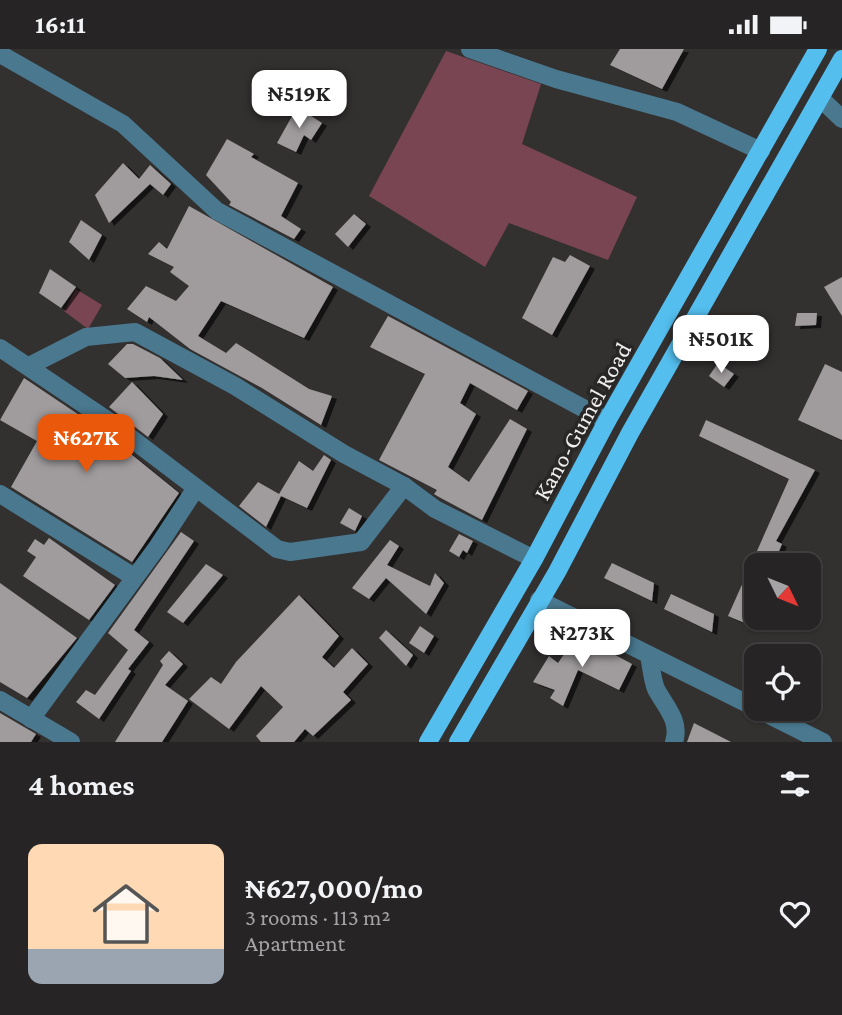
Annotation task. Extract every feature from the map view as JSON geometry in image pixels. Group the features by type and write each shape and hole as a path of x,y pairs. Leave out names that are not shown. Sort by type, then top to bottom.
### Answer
{"main road":[{"name":"Kano-Gumel Road","path":"428,742 534,559 607,421 818,49"},
{"name":"Kano-Gumel Road","path":"458,742 842,59"}],"street":[{"path":"470,49 556,79 677,112 761,151"},
{"path":"0,54 123,124 217,211 607,421"},
{"path":"820,98 842,119"},
{"path":"29,366 86,337 135,332 235,386 344,454 404,486 435,509 534,559"},
{"path":"1,350 29,366 269,544 290,552 361,543 404,486"},
{"path":"31,719 196,488"},
{"path":"0,494 134,577"},
{"path":"539,600 744,703"},
{"path":"649,655 656,688 671,709 676,736 674,742"},
{"path":"0,700 71,742"},
{"path":"780,721 823,742"}],"shaded area":[{"path":"446,51 541,84 522,144 637,197 608,260 509,223 485,267 369,196"},
{"path":"76,289 102,305 88,329 64,311"}],"building":[{"path":"620,49 684,49 662,89 610,65"},
{"path":"297,107 322,123 311,140 304,135 296,152 277,143"},
{"path":"227,139 254,154 251,157 298,183 281,216 301,229 294,239 229,205 231,202 206,175"},
{"path":"123,163 139,179 150,165 171,184 163,195 150,184 109,223 95,195"},
{"path":"189,206 333,287 304,338 221,301 198,336 226,353 236,343 309,389 332,396 321,425 262,388 190,349 149,317 147,322 127,309 146,286 176,301 189,286 170,272 174,267 148,254 159,242 167,249"},
{"path":"354,214 366,224 348,247 335,234"},
{"path":"81,220 102,235 89,260 69,242"},
{"path":"570,255 590,266 552,335 522,318 553,257 565,262"},
{"path":"50,269 76,287 61,308 39,293"},
{"path":"842,277 842,316 824,287"},
{"path":"797,313 817,313 816,325 795,326"},
{"path":"388,316 528,391 517,410 470,383 460,403 476,414 448,467 469,482 510,419 527,429 482,520 434,494 437,490 379,460 425,374 370,347"},
{"path":"127,344 133,344 160,358 183,380 154,376 125,378 108,364"},
{"path":"718,363 734,374 724,387 709,376"},
{"path":"825,364 842,372 842,440 798,420"},
{"path":"24,378 100,429 179,493 132,562 11,487 37,441 0,420"},
{"path":"132,382 163,414 148,437 109,407"},
{"path":"706,420 815,470 776,541 782,544 778,553 756,553 789,479 699,436"},
{"path":"324,455 331,460 307,508 281,496 266,527 239,506 258,482 279,494 299,461 313,471"},
{"path":"349,508 362,516 355,531 340,523"},
{"path":"181,532 194,541 134,630 149,642 128,669 131,671 99,719 76,702 86,690 95,695 128,650 108,633"},
{"path":"459,534 473,541 467,553 463,550 459,557 449,551"},
{"path":"49,538 115,585 89,620 23,576 36,557 27,551 35,539 44,545"},
{"path":"390,540 399,546 387,565 430,586 435,573 444,583 426,614 386,578 369,599 352,588"},
{"path":"612,563 654,583 652,601 604,578"},
{"path":"206,564 223,575 183,623 167,612"},
{"path":"744,580 744,623 728,616"},
{"path":"0,583 77,638 27,698 0,682"},
{"path":"671,594 714,614 712,632 664,609"},
{"path":"299,595 339,636 322,657 334,668 352,648 368,664 343,692 351,700 313,736 305,729 294,742 261,742 256,736 283,707 261,686 229,729 189,699 211,677 221,684 236,662"},
{"path":"420,626 434,636 424,653 409,643"},
{"path":"386,630 413,655 406,666 379,638"},
{"path":"573,641 589,641 632,664 619,690 578,670 563,706 550,698 555,690 533,682 549,656 558,663"},
{"path":"169,651 183,664 165,685 188,701 162,742 115,742 163,665 160,661"},
{"path":"0,713 36,734 31,742 0,742"},
{"path":"694,723 731,742 687,742"}]}
